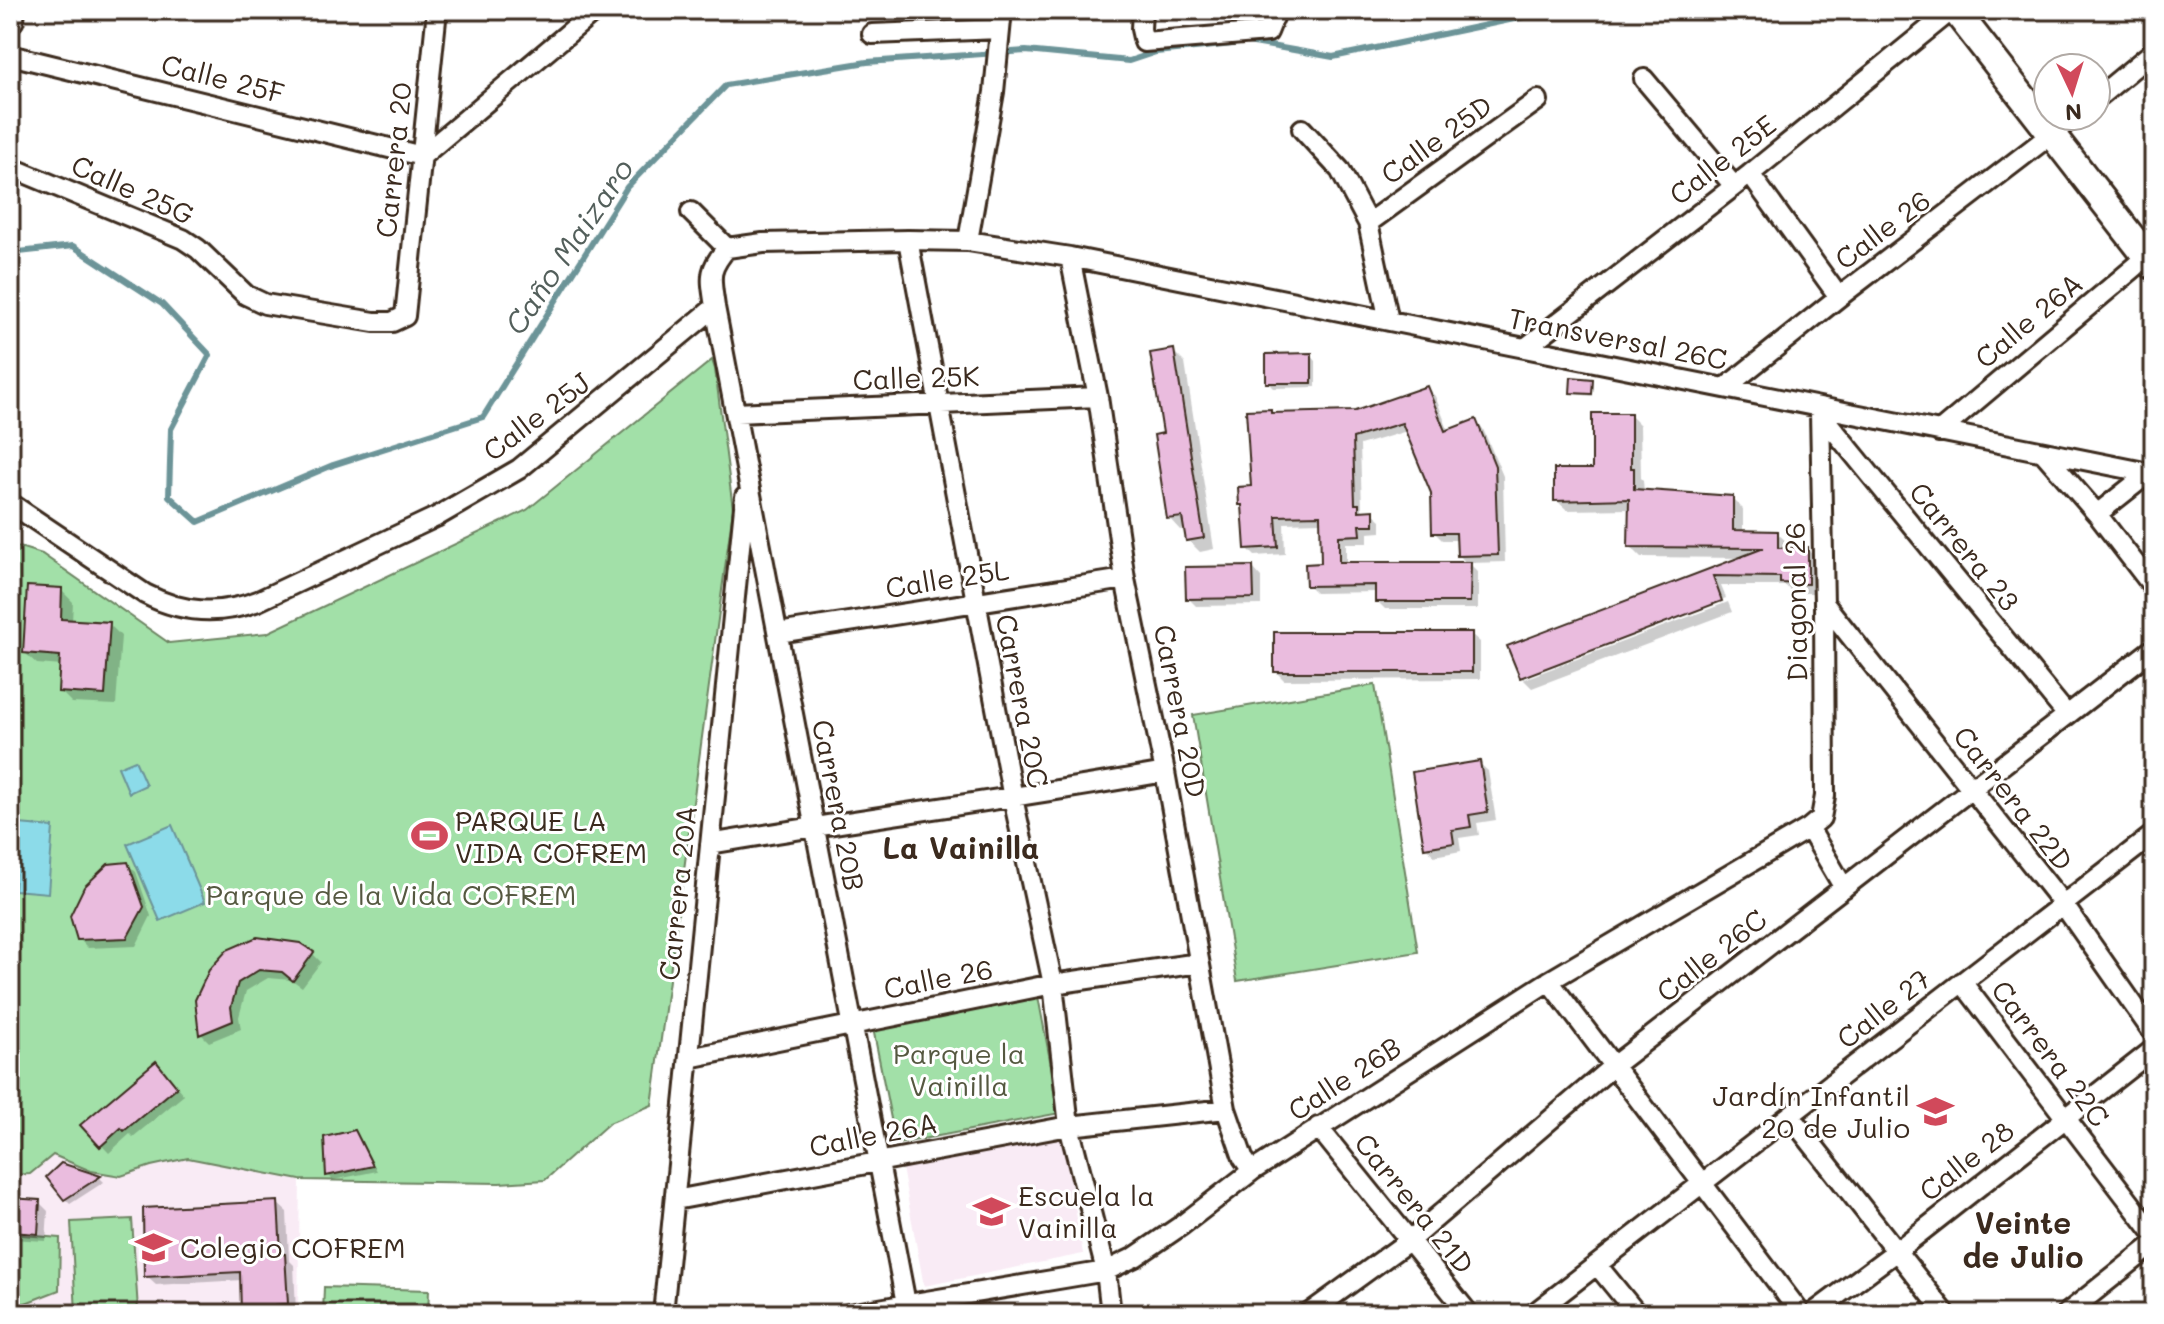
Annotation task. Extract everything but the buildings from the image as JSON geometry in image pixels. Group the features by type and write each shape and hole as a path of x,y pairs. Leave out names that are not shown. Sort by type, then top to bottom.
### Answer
{"street":[{"path":"10,19 11,10"},
{"name":"Carrera 20","path":"405,316 437,10"},
{"path":"422,156 596,10"},
{"path":"1141,19 1144,42 1268,32 1277,10"},
{"path":"1953,10 2152,258"},
{"name":"Calle 25E","path":"1525,348 1750,174 1953,10"},
{"path":"872,34 1000,27 994,92 968,241"},
{"path":"2112,86 2154,51"},
{"name":"Calle 25F","path":"10,55 422,156"},
{"path":"1644,79 1734,186"},
{"name":"Calle 25D","path":"1368,223 1538,100"},
{"path":"1302,129 1340,170 1368,223 1389,321"},
{"name":"Calle 26","path":"1725,388 2056,132"},
{"name":"Calle 25G","path":"10,167 183,239 198,249 246,295 265,304 374,322 392,322 405,316"},
{"path":"1750,174 1839,297"},
{"path":"691,212 727,248"},
{"name":"Carrera 20C","path":"908,240 1013,798 1053,984 1069,1126 1106,1271 1111,1314"},
{"path":"715,307 711,272 727,248 763,243 968,241 1070,257"},
{"name":"Transversal 26C","path":"1070,257 1725,388 1819,410 2152,472"},
{"name":"Carrera 20D","path":"1070,257 1098,397 1125,579 1165,772 1226,1109 1243,1158 1252,1171"},
{"name":"Calle 26A","path":"1939,432 2152,258"},
{"name":"Carrera 20B","path":"715,307 907,1309"},
{"name":"Calle 25J","path":"10,503 159,601 191,611 240,608 436,517 519,469 715,307"},
{"name":"Calle 25K","path":"736,413 1098,397"},
{"name":"Diagonal 26","path":"1809,828 1821,818 1825,796 1819,410"},
{"name":"Carrera 23","path":"1819,410 2067,715"},
{"path":"2043,452 2097,514 2154,588"},
{"path":"2097,514 2152,472"},
{"name":"Carrera 20A","path":"663,1314 747,477"},
{"name":"Calle 25L","path":"778,633 1125,579"},
{"name":"Carrera 22D","path":"1824,603 2063,904 2154,1034"},
{"name":"Calle 26C","path":"1308,1314 1410,1240 1613,1066 2154,648"},
{"path":"710,844 1165,772"},
{"path":"1809,828 1844,888"},
{"name":"Calle 26B","path":"849,1314 907,1309 1106,1271 1135,1257 1318,1127 1549,981 1809,828"},
{"name":"Calle 27","path":"1533,1314 2154,834"},
{"name":"Calle 26","path":"689,1058 1053,984 1199,963"},
{"path":"1549,981 1801,1314"},
{"name":"Carrera 22C","path":"1962,982 2154,1234"},
{"name":"Calle 28","path":"1812,1314 2154,1049"},
{"name":"Calle 26A","path":"675,1200 1069,1126 1226,1109"},
{"path":"1790,1116 1946,1314"},
{"name":"Carrera 21D","path":"1318,1127 1469,1314"},
{"path":"2066,1314 2154,1244"},
{"path":"1597,1265 1637,1314"}],"shaded area":[{"name":"Escuela la Vainilla","path":"1063,1137 1083,1254 924,1286 902,1168"},
{"name":"Colegio COFREM","path":"53,1155 91,1171 121,1176 188,1158 300,1180 298,1314 10,1314 10,1175 30,1174"}],"green space":[{"name":"Parque de la Vida COFREM","path":"712,360 733,509 652,1105 609,1123 545,1180 499,1183 300,1180 188,1158 121,1176 91,1171 53,1155 30,1174 10,1175 10,544 42,554 169,643 267,633 527,510"},
{"path":"1375,685 1418,952 1237,981 1193,715"},
{"name":"Parque la Vainilla","path":"1037,991 1060,1113 896,1144 872,1023"},
{"path":"132,1219 138,1310 76,1313 71,1222"},
{"path":"10,1234 60,1238 59,1290 10,1309"},
{"path":"324,1287 429,1290 428,1314 323,1314"}],"water":[{"path":"135,760 146,785 129,793 118,767"},
{"path":"19,824 53,827 48,893 14,890"},
{"path":"172,825 205,902 160,921 127,844"}],"waterway":[{"name":"Caño Maizaro","path":"1248,42 1333,57 1558,10"},
{"name":"Caño Maizaro","path":"10,253 73,246 162,304 210,355 171,429 169,496 198,522 333,465 483,417 627,187 726,85 867,62 1026,51 1129,61 1156,52 1233,44"}],"place":[{"name":"PARQUE LA VIDA COFREM","path":"429,836"},
{"name":"Jardín Infantil 20 de Julio","path":"1936,1111"},
{"name":"Escuela la Vainilla","path":"992,1211"},
{"name":"Colegio COFREM","path":"154,1247"}],"district":[{"name":"La Vainilla","path":"961,847"},
{"name":"Veinte de Julio","path":"2023,1239"}]}
